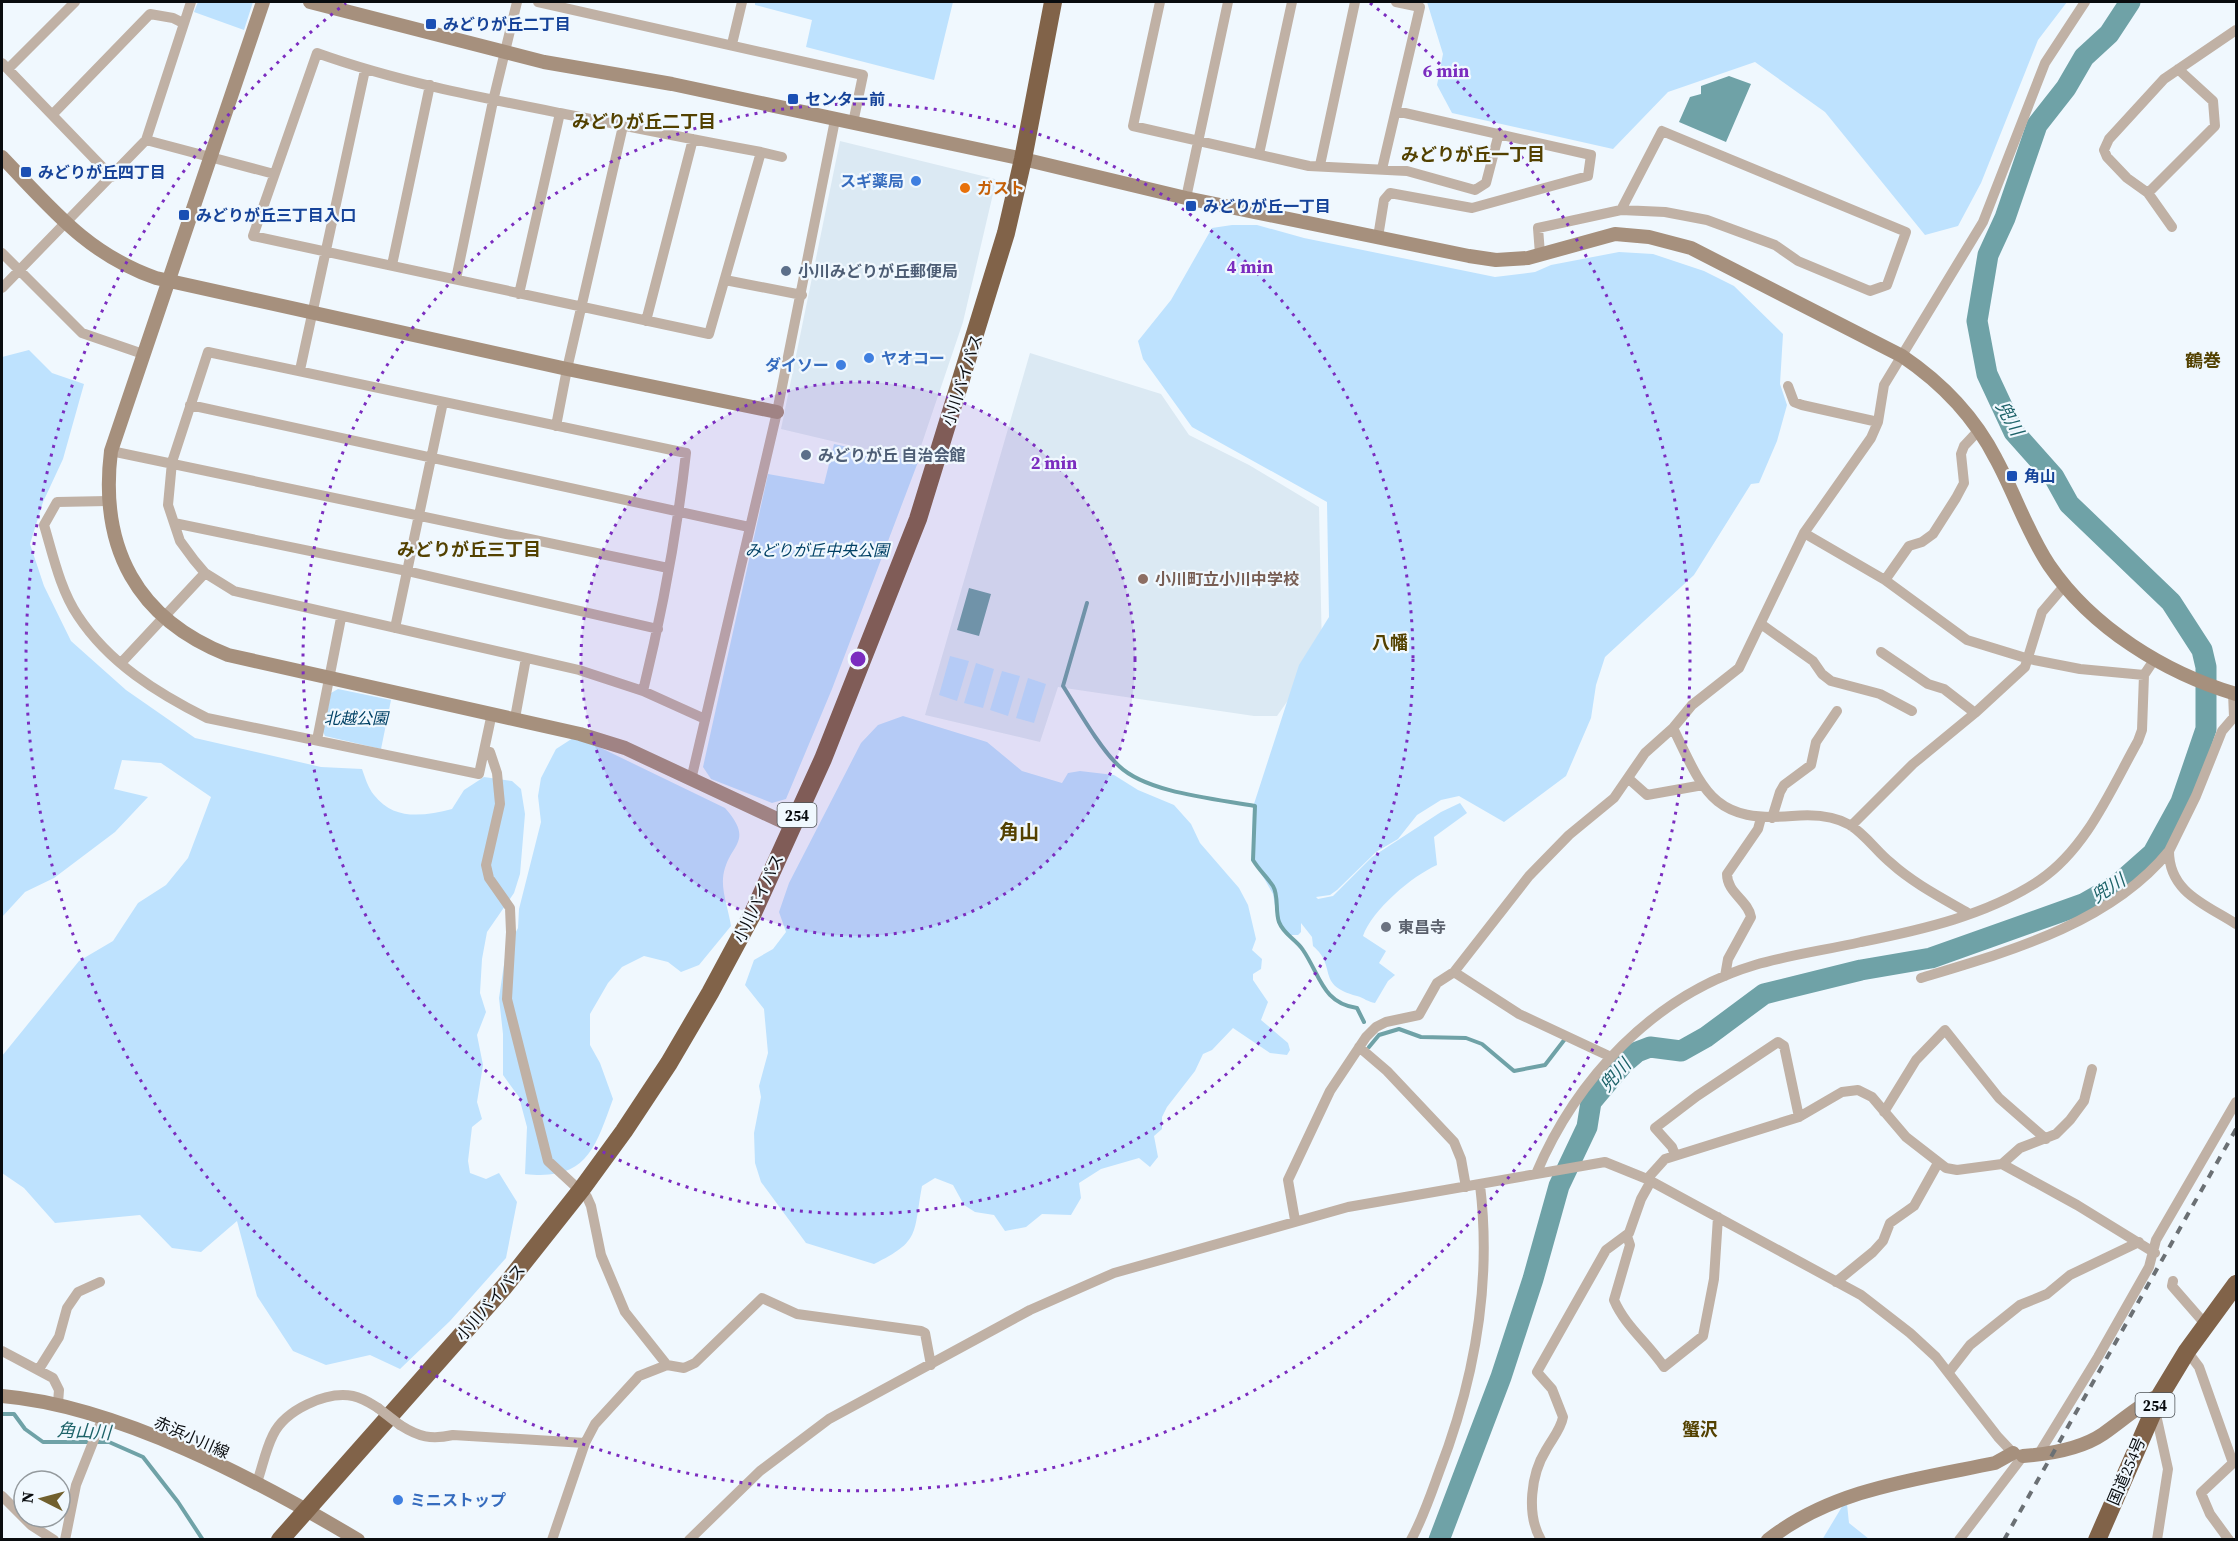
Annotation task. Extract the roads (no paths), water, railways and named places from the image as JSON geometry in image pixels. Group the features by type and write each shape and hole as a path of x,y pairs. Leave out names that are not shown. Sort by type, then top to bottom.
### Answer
{"highway":[{"name":"小川バイパス","path":"280,1539 504,1287 581,1190 624,1131 710,993 753,912 859,671 918,519 981,321 1023,159 1053,2"},
{"name":"国道254号","path":"2097,1539 2157,1401 2187,1351 2206,1325 2230,1300 2236,1284"}],"street":[{"path":"75,2 5,66 112,177"},
{"path":"2,288 67,224 146,140 190,2"},
{"path":"263,2 111,452 108,501 113,533 134,584 162,617 199,643 228,655 560,728 625,748 792,826"},
{"path":"310,2 555,64 672,84 1023,159 1186,198 1496,260 1540,254 1615,234 1649,237 1691,248 1902,356 1949,392 1979,430 1996,458 2034,539 2065,585 2105,624 2156,661 2235,694 2234,717 2222,731 2196,796 2169,851 2153,871 2135,886 2083,918 1970,965 1921,978"},
{"path":"456,279 504,51 517,2"},
{"path":"538,2 863,75 853,123"},
{"path":"732,44 742,2"},
{"path":"1160,2 1133,126 1309,166 1382,169 1422,174 1474,190 1486,183 1499,133"},
{"path":"1186,198 1228,2"},
{"path":"1259,154 1292,2"},
{"path":"1320,165 1355,2"},
{"path":"1382,169 1420,7 1396,2"},
{"path":"1294,1220 1288,1180 1293,1166 1330,1091 1359,1047 1376,1027 1386,1022 1419,1015 1437,983 1444,976 1454,972 1529,876 1569,835 1614,798 1645,753 1673,728 1692,705 1739,668 1804,532 1871,438 1878,422 1884,385 1983,222 2045,63 2085,2"},
{"path":"52,115 150,14 173,18 183,23"},
{"path":"2172,227 2148,193 2127,178 2106,157 2104,150 2109,139 2164,79 2236,30"},
{"path":"761,152 709,334 253,236 317,52 366,70 493,101 560,113 761,152 782,157"},
{"path":"2148,193 2215,126 2213,101 2178,69"},
{"path":"300,370 366,70"},
{"path":"392,265 430,85"},
{"path":"1378,237 1384,200 1390,193 1472,208 1588,176 1591,155 1396,111"},
{"path":"519,294 560,113"},
{"path":"691,780 777,412 802,295 834,120"},
{"path":"556,426 623,126"},
{"path":"1540,254 1538,228 1621,210 1665,213 1707,220 1775,245 1798,261 1870,291 1887,285 1906,232 1662,131 1621,210"},
{"path":"646,321 693,139"},
{"path":"146,140 274,174"},
{"path":"2,157 67,224 102,254 126,268 169,282 567,369 777,412"},
{"path":"2,253 82,333 143,354"},
{"path":"725,280 802,295"},
{"path":"643,691 658,628 679,511 686,453 208,352 172,462 168,505 180,541 205,573 234,591 341,618 579,670 643,691 705,719"},
{"path":"1788,386 1794,402 1878,422"},
{"path":"395,628 443,402"},
{"path":"190,405 749,527"},
{"path":"1885,580 1909,546 1922,542 1933,534 1956,498 1964,483 1961,454 1964,446 1979,430"},
{"path":"111,452 172,462 668,568"},
{"path":"108,501 57,502 44,525 63,586 78,616 138,680 207,718 478,774 492,713"},
{"path":"174,523 407,571 658,628"},
{"path":"1804,532 1885,580 1967,640 2029,659 2080,669 2144,675"},
{"path":"121,663 205,573"},
{"path":"1851,826 1874,806 1913,764 1975,713 2025,667 2042,612 2065,585"},
{"path":"317,740 341,618"},
{"path":"1761,624 1813,661 1822,674 1831,681 1880,693 1912,711"},
{"path":"1881,652 1928,684 1944,689 1975,713"},
{"path":"515,718 526,658"},
{"path":"1536,1174 1560,1122 1611,1057 1655,1016 1682,998 1725,976 1778,959 1903,934 1968,913 2040,880 2061,862 2088,830 2142,730 2144,675 2156,661"},
{"path":"1725,976 1728,959 1751,917 1745,905 1728,886 1726,874 1767,818 1784,785 1810,765 1816,742 1836,711"},
{"path":"1673,728 1703,785 1716,802 1730,811 1767,818 1812,814 1832,818 1851,826 1897,868 1968,913"},
{"path":"484,751 490,752 494,762 500,804 486,865 489,878 510,908 507,999 548,1161 581,1190 591,1206 601,1255 625,1312 667,1365"},
{"path":"1629,779 1647,795 1703,785"},
{"path":"2169,851 2171,870 2183,888 2205,907 2236,924"},
{"path":"1454,972 1519,1014 1611,1057"},
{"path":"1884,1112 1916,1060 1945,1030 1998,1098 2046,1139"},
{"path":"1675,1155 1672,1147 1655,1128 1697,1096 1778,1042 1784,1046 1799,1117"},
{"path":"1359,1047 1388,1071 1454,1142 1461,1159 1466,1187"},
{"path":"1541,1539 1535,1524 1533,1490 1537,1469 1563,1417 1552,1389 1537,1372 1606,1250 1627,1236 1649,1180 1658,1165 1675,1155 1799,1117 1842,1092 1858,1090 1872,1097 1906,1137 1946,1168 1957,1170 2002,1164 2020,1148 2056,1134 2070,1120 2084,1101 2092,1069"},
{"path":"2038,1455 2098,1358 2155,1253 2156,1240 2236,1102"},
{"path":"689,1539 760,1471 801,1437 877,1392 1030,1310 1114,1273 1294,1220 1368,1203 1480,1185 1596,1162 1612,1164 1649,1180 1836,1282 1885,1313 1921,1342 2018,1455"},
{"path":"1836,1282 1873,1252 1883,1241 1890,1223 1914,1206 1938,1163"},
{"path":"2002,1164 2155,1253"},
{"path":"1412,1539 1454,1433 1473,1365 1486,1263 1480,1185"},
{"path":"1627,1236 1630,1245 1614,1300 1624,1320 1651,1347 1664,1367 1703,1336 1714,1279 1718,1217"},
{"path":"1949,1372 1970,1345 2020,1305 2047,1294 2070,1275 2139,1242"},
{"path":"2172,1281 2172,1286 2206,1325"},
{"path":"39,1369 59,1337 68,1308 78,1292 100,1282"},
{"path":"552,1539 585,1443 595,1424 625,1389 639,1376 667,1365 684,1368 695,1363 762,1298 796,1314 921,1330 925,1333 931,1365"},
{"path":"2,1351 39,1369 57,1382 58,1403"},
{"path":"2187,1351 2199,1368 2233,1463 2201,1493 2210,1514 2229,1539"},
{"path":"256,1485 272,1436 279,1425 300,1408 340,1395 361,1398 399,1425 424,1438 435,1439 453,1435 585,1443"},
{"name":"赤浜小川線","path":"2,1396 58,1403 104,1417 191,1453 307,1510 358,1539"},
{"path":"1768,1539 1801,1518 1856,1493 1995,1463 2018,1455 2038,1455 2095,1438 2136,1407 2157,1401 2168,1469 2157,1539"},
{"path":"65,1539 69,1510 90,1448 104,1417"},
{"path":"1959,1539 2018,1455"},
{"path":"2,1496 31,1525 54,1539"}],"waterway":[{"name":"兜川","path":"1439,1540 1501,1377 1533,1279 1559,1186 1587,1127 1591,1102 1623,1064 1637,1052 1650,1047 1681,1051 1706,1037 1764,994 1861,970 1931,958 2083,904 2118,884 2153,853 2181,802 2206,729 2206,667 2202,650 2171,602 2069,504 2054,477 2014,432 1987,374 1977,321 1988,255 2005,218 2037,125 2066,88 2084,57 2109,34 2130,2"},
{"path":"1087,603 1063,686 1090,728 1119,766 1147,783 1183,794 1255,806 1253,860 1275,890 1281,926 1303,950 1329,994 1337,1001 1357,1008 1364,1022"},
{"path":"1369,1047 1379,1035 1399,1029 1421,1037 1466,1038 1482,1044 1514,1071 1545,1065 1565,1039"},
{"name":"角山川","path":"2,1414 14,1414 25,1429 43,1442 109,1442 143,1457 178,1502 203,1540"}],"railway":[{"path":"2004,1540 2236,1129"}],"place":[{"name":"みどりが丘二丁目","path":"431,24"},
{"name":"センター前","path":"793,99"},
{"name":"みどりが丘四丁目","path":"26,172"},
{"name":"スギ薬局","path":"916,181"},
{"name":"ガスト","path":"965,188"},
{"name":"みどりが丘一丁目","path":"1191,206"},
{"name":"みどりが丘三丁目入口","path":"184,215"},
{"name":"小川みどりが丘郵便局","path":"786,271"},
{"name":"ヤオコー","path":"869,358"},
{"name":"ダイソー","path":"841,365"},
{"name":"みどりが丘 自治会館","path":"806,455"},
{"name":"角山","path":"2012,476"},
{"name":"小川町立小川中学校","path":"1143,579"},
{"name":"東昌寺","path":"1386,927"},
{"name":"ミニストップ","path":"398,1500"}],"district":[{"name":"みどりが丘二丁目","path":"644,121"},
{"name":"みどりが丘一丁目","path":"1473,154"},
{"name":"鶴巻","path":"2203,360"},
{"name":"みどりが丘三丁目","path":"469,549"},
{"name":"八幡","path":"1390,642"},
{"name":"角山","path":"1019,832"},
{"name":"蟹沢","path":"1700,1429"}],"park label":[{"name":"みどりが丘中央公園","path":"817,550"},
{"name":"北越公園","path":"356,718"}]}
